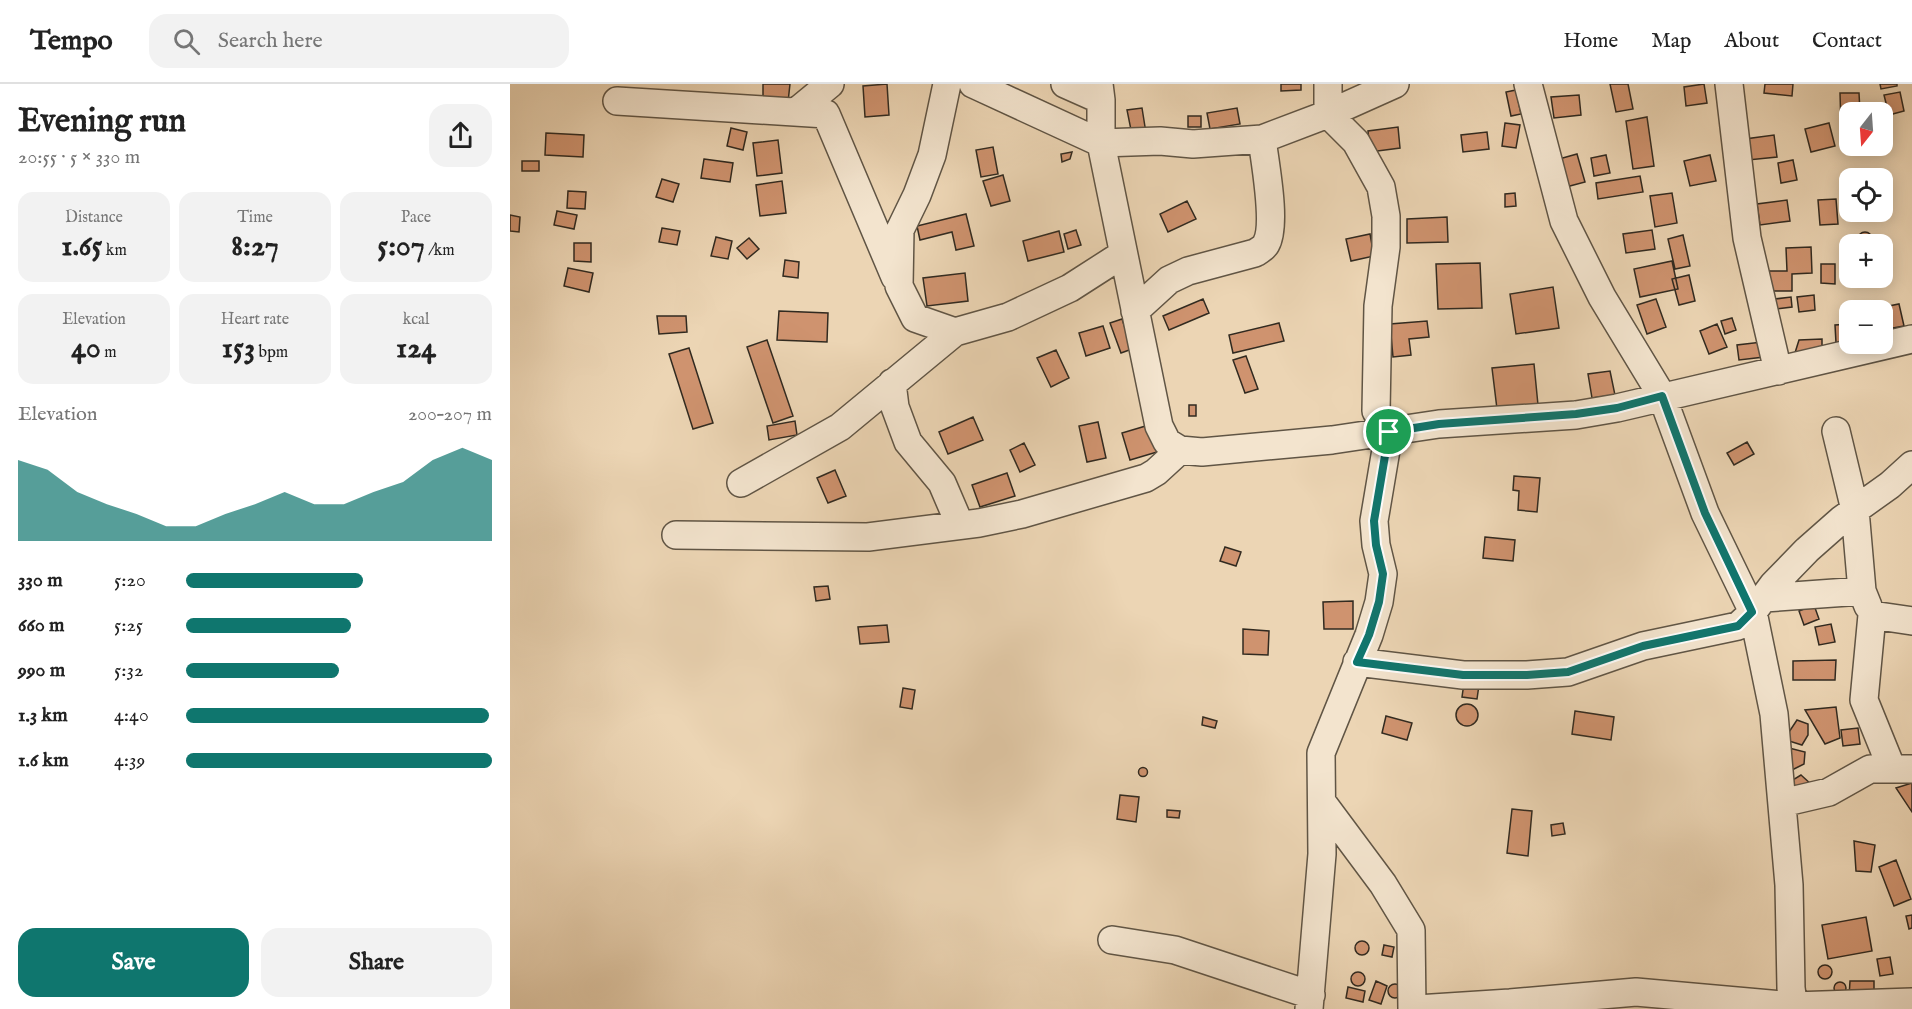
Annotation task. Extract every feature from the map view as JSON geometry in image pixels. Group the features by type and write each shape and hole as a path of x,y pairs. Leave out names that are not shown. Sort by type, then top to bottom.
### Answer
{"street":[{"path":"796,112 830,84"},
{"path":"899,286 900,231 932,155 947,84"},
{"path":"973,84 1101,143 1160,141 1193,144 1262,139 1328,114 1395,84"},
{"path":"1065,84 1100,92 1101,143 1159,426 1167,442 1180,450 1202,452 1332,440 1439,424 1576,414 1617,408 1912,339"},
{"path":"1112,940 1175,950 1310,1002 1322,854 1321,753 1369,635 1379,602 1383,574 1376,545 1374,521 1389,432 1376,411 1378,315 1386,247 1386,216 1381,187 1356,142 1328,114 1328,84"},
{"path":"1528,84 1564,220 1602,297 1662,396 1705,513 1758,605 1774,714 1782,803 1789,885 1793,1007"},
{"path":"1729,84 1747,238 1778,371"},
{"path":"617,101 826,114 899,286 915,318 955,332"},
{"path":"1134,311 1169,280 1188,271 1255,253 1265,247 1269,237 1271,218 1262,139"},
{"path":"741,483 840,427 955,332 1008,317 1070,288 1123,254"},
{"path":"892,384 895,408 908,442 942,483 960,525"},
{"path":"1782,803 1829,792 1870,769 1902,769 1864,700 1867,603 1855,510 1836,431"},
{"path":"676,535 868,537 960,525 1022,514 1146,478 1180,450"},
{"path":"1357,662 1463,675 1527,675 1568,672 1643,646 1738,626 1807,550 1841,520 1890,485 1912,465"},
{"path":"1758,605 1867,603 1912,621"},
{"path":"1322,802 1383,884 1411,930 1412,1009"},
{"path":"1417,1009 1510,1004 1636,992 1793,1007 1912,1002"}],"building":[{"path":"763,84 790,84 788,102 763,100"},
{"path":"887,84 889,115 865,117 863,86"},
{"path":"1281,84 1301,84 1301,90 1281,91"},
{"path":"1610,84 1628,84 1633,109 1616,112"},
{"path":"1704,84 1707,103 1686,106 1684,87"},
{"path":"1765,84 1793,84 1792,96 1764,93"},
{"path":"1880,84 1897,84 1897,86 1881,89"},
{"path":"1516,90 1521,114 1511,116 1506,92"},
{"path":"1900,92 1904,111 1893,114 1893,102 1886,102 1884,95"},
{"path":"1840,93 1859,93 1859,102 1840,102"},
{"path":"1579,95 1581,115 1554,118 1551,97"},
{"path":"1142,108 1146,133 1132,135 1127,110"},
{"path":"1237,108 1240,124 1210,129 1207,113"},
{"path":"1188,116 1201,116 1201,127 1188,127"},
{"path":"1647,117 1654,166 1633,169 1626,121"},
{"path":"1505,123 1520,125 1516,148 1502,146"},
{"path":"1829,123 1835,146 1811,152 1805,129"},
{"path":"1398,127 1400,148 1370,152 1368,131"},
{"path":"731,128 747,132 743,150 727,146"},
{"path":"1487,132 1489,149 1463,152 1461,135"},
{"path":"546,133 584,135 583,157 545,155"},
{"path":"1774,135 1777,157 1748,160 1745,139"},
{"path":"778,140 782,173 757,176 753,143"},
{"path":"993,147 998,174 981,177 976,150"},
{"path":"1072,152 1070,159 1062,162 1061,154"},
{"path":"1577,154 1585,182 1566,187 1559,159"},
{"path":"1606,155 1610,173 1594,176 1591,158"},
{"path":"1710,155 1716,181 1690,186 1684,161"},
{"path":"704,159 733,163 730,182 701,178"},
{"path":"1793,160 1797,180 1781,183 1778,163"},
{"path":"522,161 539,161 539,171 522,171"},
{"path":"1003,175 1010,201 991,206 983,181"},
{"path":"1640,176 1643,192 1598,199 1596,183"},
{"path":"662,179 679,184 673,202 656,197"},
{"path":"782,181 786,213 760,216 756,185"},
{"path":"568,191 586,192 585,209 567,208"},
{"path":"1515,193 1516,206 1505,207 1505,194"},
{"path":"1672,193 1677,223 1655,227 1650,196"},
{"path":"1836,199 1838,224 1820,225 1818,200"},
{"path":"1787,200 1790,221 1760,225 1757,204"},
{"path":"1187,201 1196,219 1168,232 1160,214"},
{"path":"557,211 577,215 574,229 554,225"},
{"path":"966,214 974,246 956,250 952,232 920,240 917,226"},
{"path":"510,215 520,217 519,232 510,231"},
{"path":"1447,217 1448,242 1407,243 1407,219"},
{"path":"662,228 680,231 677,245 659,242"},
{"path":"1076,230 1081,245 1068,249 1064,234"},
{"path":"1652,230 1655,249 1626,253 1623,234"},
{"path":"1059,231 1064,252 1028,261 1023,241"},
{"path":"1370,234 1374,256 1351,261 1346,239"},
{"path":"1683,235 1690,266 1675,269 1668,239"},
{"path":"716,237 732,241 728,259 711,256"},
{"path":"749,238 759,249 747,259 737,248"},
{"path":"574,243 591,243 591,262 574,261"},
{"path":"1811,247 1812,273 1792,274 1792,291 1768,291 1768,271 1787,271 1786,248"},
{"path":"785,260 799,262 798,278 783,276"},
{"path":"1672,261 1678,289 1640,297 1634,269"},
{"path":"1480,263 1482,308 1438,309 1436,264"},
{"path":"1821,264 1835,264 1835,284 1821,283"},
{"path":"568,268 593,273 589,292 564,286"},
{"path":"965,273 968,301 927,306 923,278"},
{"path":"1689,275 1695,301 1679,305 1672,279"},
{"path":"1553,287 1559,328 1516,334 1510,294"},
{"path":"1814,295 1815,310 1799,312 1797,297"},
{"path":"1791,297 1792,307 1776,309 1775,299"},
{"path":"1203,299 1209,313 1169,330 1163,316"},
{"path":"1656,299 1666,327 1647,334 1637,305"},
{"path":"1899,304 1904,326 1893,328 1893,305"},
{"path":"779,311 828,313 827,342 777,340"},
{"path":"657,316 686,316 687,332 659,334"},
{"path":"1732,318 1736,330 1725,334 1721,321"},
{"path":"1122,319 1132,349 1121,353 1110,323"},
{"path":"1427,321 1429,337 1409,339 1411,355 1393,357 1390,324"},
{"path":"1279,323 1284,341 1233,353 1229,335"},
{"path":"1717,324 1727,347 1709,354 1700,331"},
{"path":"1835,325 1839,325 1839,343 1836,343"},
{"path":"1103,326 1110,348 1086,356 1079,333"},
{"path":"1822,339 1822,355 1794,356 1799,340"},
{"path":"767,340 793,416 773,423 747,347"},
{"path":"1762,342 1764,357 1739,360 1737,345"},
{"path":"689,348 713,423 693,429 669,354"},
{"path":"1056,350 1069,378 1051,387 1037,358"},
{"path":"1246,356 1258,389 1245,393 1233,360"},
{"path":"1534,364 1538,405 1497,409 1492,368"},
{"path":"1610,371 1615,395 1592,398 1588,374"},
{"path":"1189,405 1196,405 1196,416 1189,416"},
{"path":"973,417 983,440 948,454 939,432"},
{"path":"795,421 797,435 769,440 767,426"},
{"path":"1098,422 1106,458 1087,462 1079,426"},
{"path":"1149,425 1157,452 1130,460 1122,433"},
{"path":"1747,442 1754,454 1734,465 1727,453"},
{"path":"1024,443 1035,465 1020,472 1010,450"},
{"path":"835,470 846,496 828,503 817,478"},
{"path":"1007,473 1015,496 980,507 972,485"},
{"path":"1514,476 1540,478 1537,512 1518,510 1519,491 1513,490"},
{"path":"1485,537 1515,540 1513,561 1483,558"},
{"path":"1225,547 1241,552 1236,566 1220,561"},
{"path":"828,586 830,599 816,601 814,587"},
{"path":"1353,601 1353,629 1324,629 1323,602"},
{"path":"1814,605 1819,619 1804,625 1799,611"},
{"path":"1831,624 1835,642 1819,645 1815,627"},
{"path":"887,625 889,642 860,644 858,627"},
{"path":"1243,629 1269,631 1268,655 1243,654"},
{"path":"1836,660 1835,680 1793,680 1793,661"},
{"path":"1464,683 1479,685 1477,699 1462,697"},
{"path":"903,688 915,690 912,709 900,707"},
{"path":"1467,704 1475,707 1478,715 1475,723 1467,726 1459,723 1456,715 1459,707"},
{"path":"1836,707 1840,738 1825,744 1805,710"},
{"path":"1575,711 1614,717 1611,740 1572,734"},
{"path":"1386,716 1412,723 1407,740 1382,733"},
{"path":"1203,717 1217,721 1215,728 1202,725"},
{"path":"1797,720 1808,724 1808,735 1802,745 1789,741 1789,732"},
{"path":"1858,728 1860,744 1843,746 1841,730"},
{"path":"1789,748 1805,752 1804,764 1790,771"},
{"path":"1143,767 1148,772 1143,777 1138,772"},
{"path":"1801,775 1812,785 1794,794 1791,781"},
{"path":"1912,783 1912,812 1896,788"},
{"path":"1120,795 1139,797 1136,822 1117,819"},
{"path":"1512,809 1532,811 1528,856 1507,853"},
{"path":"1167,810 1180,811 1179,818 1167,817"},
{"path":"1563,823 1565,834 1552,836 1551,825"},
{"path":"1854,841 1875,845 1871,872 1856,871"},
{"path":"1896,860 1911,899 1894,906 1879,867"},
{"path":"1912,915 1912,928 1909,929 1906,916"},
{"path":"1866,917 1872,951 1828,959 1822,925"},
{"path":"1362,941 1367,943 1369,948 1367,953 1362,955 1357,953 1355,948 1357,943"},
{"path":"1384,945 1394,947 1392,957 1382,955"},
{"path":"1890,957 1893,974 1880,976 1877,959"},
{"path":"1825,965 1830,967 1832,972 1830,977 1825,979 1820,977 1818,972 1820,967"},
{"path":"1358,972 1363,974 1365,979 1363,984 1358,986 1353,984 1351,979 1353,974"},
{"path":"1376,981 1387,986 1381,1004 1369,1000"},
{"path":"1850,981 1874,981 1874,997 1849,997"},
{"path":"1842,982 1846,988 1842,994 1838,994 1834,986"},
{"path":"1395,984 1400,986 1402,991 1400,996 1395,998 1390,996 1388,991 1390,986"},
{"path":"1348,987 1365,991 1363,1002 1346,998"}],"route":[{"path":"1662,396 1705,513 1752,612 1738,626 1643,646 1568,672 1527,675 1463,675 1357,662 1369,635 1379,602 1383,574 1376,545 1374,521 1389,432 1439,424 1576,414 1617,408 1662,396"}]}
